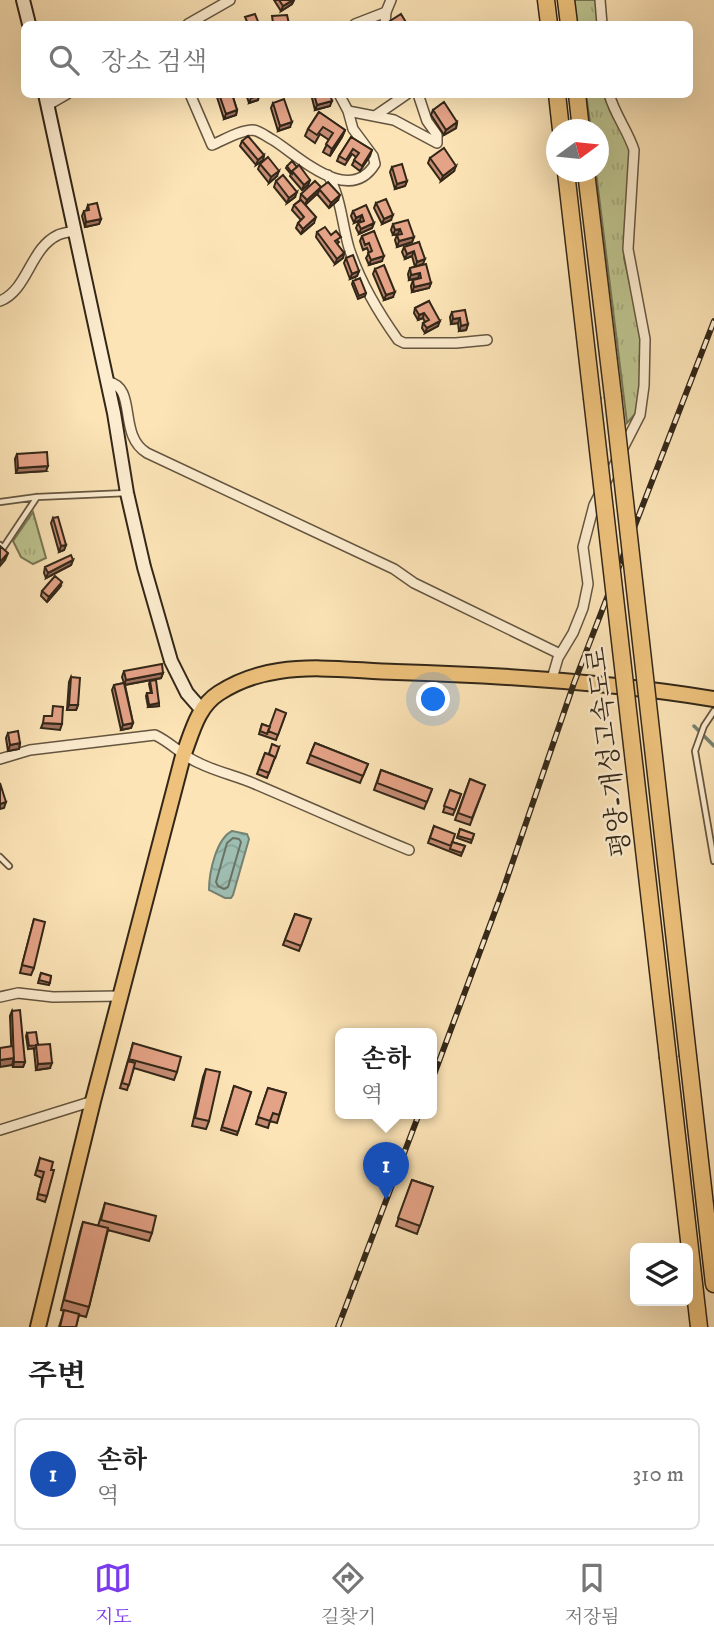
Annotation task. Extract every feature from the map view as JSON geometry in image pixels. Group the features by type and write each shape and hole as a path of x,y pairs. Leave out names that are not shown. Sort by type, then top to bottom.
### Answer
{"highway":[{"path":"546,0 549,21"},
{"path":"566,0 569,21"},
{"path":"557,98 560,119"},
{"path":"577,98 580,119"},
{"name":"평양-개성고속도로","path":"567,182 699,1327"},
{"name":"평양-개성고속도로","path":"587,182 714,1284"}],"main road":[{"path":"38,1327 93,1101 183,756 201,709 218,694 242,681 278,671 321,670 451,673 667,691 714,699"}],"street":[{"path":"23,0 28,21"},
{"path":"193,21 230,0"},
{"path":"385,21 391,0"},
{"path":"600,0 602,21"},
{"path":"363,21 386,12"},
{"path":"192,98 212,145 256,130 318,172 338,179 358,181 369,174 374,164 373,156 352,129 348,111 341,98"},
{"path":"376,116 401,98"},
{"path":"348,111 394,120 437,143 438,135 427,121 419,98"},
{"path":"551,682 560,654 573,633 583,608 588,584 583,547 594,505 640,415 644,387 645,339 628,249 634,150 610,98"},
{"path":"47,100 108,382 127,493 144,568 171,661 187,693 201,709"},
{"path":"328,176 337,191 342,223 367,292 398,340 404,343 487,340"},
{"path":"0,301 19,286 28,267 57,235 74,231"},
{"path":"108,382 123,390 133,440 147,453 394,569 414,583 560,654"},
{"path":"0,759 30,750 155,735 172,743 183,756 253,782 333,820 410,850"},
{"path":"0,997 18,993 53,997 121,996"},
{"path":"0,1130 93,1101"}],"lane":[{"path":"0,502 37,497 127,493"},
{"path":"0,545 3,548 37,497"},
{"path":"714,711 704,726 695,751 714,861"},
{"path":"0,857 9,866"}],"green space":[{"path":"574,0 597,0 597,21 577,21"},
{"path":"586,98 607,98 610,111 626,137 631,158 624,258 641,332 641,379 636,413 627,423 597,182 609,182 609,119 590,119"},
{"path":"33,512 46,558 33,564 21,557 13,541"}],"water":[{"path":"232,831 247,834 249,839 233,895 231,898 225,898 209,890 209,883 218,849 226,835"}],"building":[{"path":"279,0 293,0 283,6"},
{"path":"255,14 258,21 247,21 245,17"},
{"path":"401,14 405,21 390,21"},
{"path":"287,15 288,21 273,21 272,16"},
{"path":"220,98 233,98 237,110 226,114"},
{"path":"315,98 331,98 332,101 317,105"},
{"path":"284,99 292,122 280,126 273,103"},
{"path":"444,102 457,122 446,130 433,110"},
{"path":"319,112 345,130 332,149 326,144 333,133 323,127 317,135 308,129"},
{"path":"248,136 264,155 258,160 242,141"},
{"path":"351,137 372,150 362,166 354,160 359,153 353,149 346,160 339,156"},
{"path":"444,148 456,166 443,176 430,158"},
{"path":"268,157 279,171 271,177 260,164"},
{"path":"292,161 297,167 292,173 287,166"},
{"path":"402,164 407,181 397,184 392,167"},
{"path":"299,165 310,180 304,185 292,171"},
{"path":"283,175 297,192 289,198 276,181"},
{"path":"315,181 321,187 307,200 301,194"},
{"path":"328,182 340,195 331,203 319,189"},
{"path":"386,199 393,215 384,219 376,203"},
{"path":"301,200 316,217 303,229 298,223 304,217 294,205"},
{"path":"97,203 101,219 86,222 84,211 89,210 88,205"},
{"path":"366,205 374,223 361,229 358,223 364,221 362,215 356,218 353,211"},
{"path":"408,220 414,237 399,241 397,235 402,234 400,229 395,230 393,224"},
{"path":"325,227 331,235 336,231 341,237 335,241 344,253 337,259 317,232"},
{"path":"374,231 384,256 371,260 368,253 372,251 369,243 365,245 362,236"},
{"path":"419,242 425,259 417,262 414,251 407,254 404,247"},
{"path":"353,255 359,271 352,274 346,258"},
{"path":"426,264 431,283 414,287 413,280 421,278 420,273 411,275 410,268"},
{"path":"384,265 395,292 386,295 375,269"},
{"path":"360,278 366,293 359,296 353,281"},
{"path":"429,301 440,321 427,328 423,323 429,320 424,313 419,315 415,308"},
{"path":"465,310 468,324 461,326 460,318 453,319 452,312"},
{"path":"47,452 48,466 18,468 17,454"},
{"path":"58,517 66,545 61,546 53,518"},
{"path":"0,546 8,553 0,562"},
{"path":"71,555 73,560 48,573 45,567"},
{"path":"55,576 62,582 49,597 42,591"},
{"path":"162,664 163,673 126,680 124,671"},
{"path":"71,677 80,678 78,705 69,705"},
{"path":"156,680 159,703 149,705 147,693 152,693 150,681"},
{"path":"124,683 133,723 123,725 114,685"},
{"path":"53,706 63,707 62,724 43,723 44,716 52,716"},
{"path":"276,709 286,713 278,735 268,731"},
{"path":"262,724 270,727 267,734 260,731"},
{"path":"18,731 20,743 10,745 8,733"},
{"path":"315,743 368,764 363,776 310,755"},
{"path":"272,744 279,747 275,759 269,754"},
{"path":"265,753 275,757 269,773 259,769"},
{"path":"381,770 432,789 427,802 377,783"},
{"path":"470,779 485,785 472,818 458,813"},
{"path":"0,783 6,802 0,804"},
{"path":"450,790 461,794 455,810 444,806"},
{"path":"434,826 455,834 451,846 430,838"},
{"path":"460,829 474,834 472,840 458,836"},
{"path":"452,842 465,846 462,853 450,849"},
{"path":"295,914 311,919 301,946 285,940"},
{"path":"34,919 45,922 34,968 22,965"},
{"path":"41,973 51,976 50,983 39,980"},
{"path":"20,1010 25,1062 14,1062 12,1011"},
{"path":"36,1032 38,1045 29,1046 27,1033"},
{"path":"133,1043 181,1057 177,1072 129,1059"},
{"path":"50,1044 52,1063 38,1064 36,1045"},
{"path":"13,1046 14,1058 0,1060 0,1048"},
{"path":"128,1061 135,1063 129,1085 122,1083"},
{"path":"206,1069 220,1072 209,1121 195,1118"},
{"path":"234,1086 251,1092 238,1132 222,1127"},
{"path":"268,1088 286,1093 279,1115 273,1113 270,1121 258,1117"},
{"path":"40,1158 53,1162 51,1170 54,1170 47,1196 38,1194 44,1172 37,1170"},
{"path":"412,1180 433,1187 420,1226 398,1218"},
{"path":"105,1203 156,1216 152,1233 101,1220"},
{"path":"83,1222 108,1228 89,1307 64,1300"},
{"path":"64,1310 79,1314 76,1327 60,1327"}],"waterway":[{"path":"694,726 714,746"}],"railway":[{"path":"437,1067 503,890 574,683 714,321"},
{"path":"338,1327 417,1119"}],"place":[{"name":"손하","path":"386,1200"}]}
